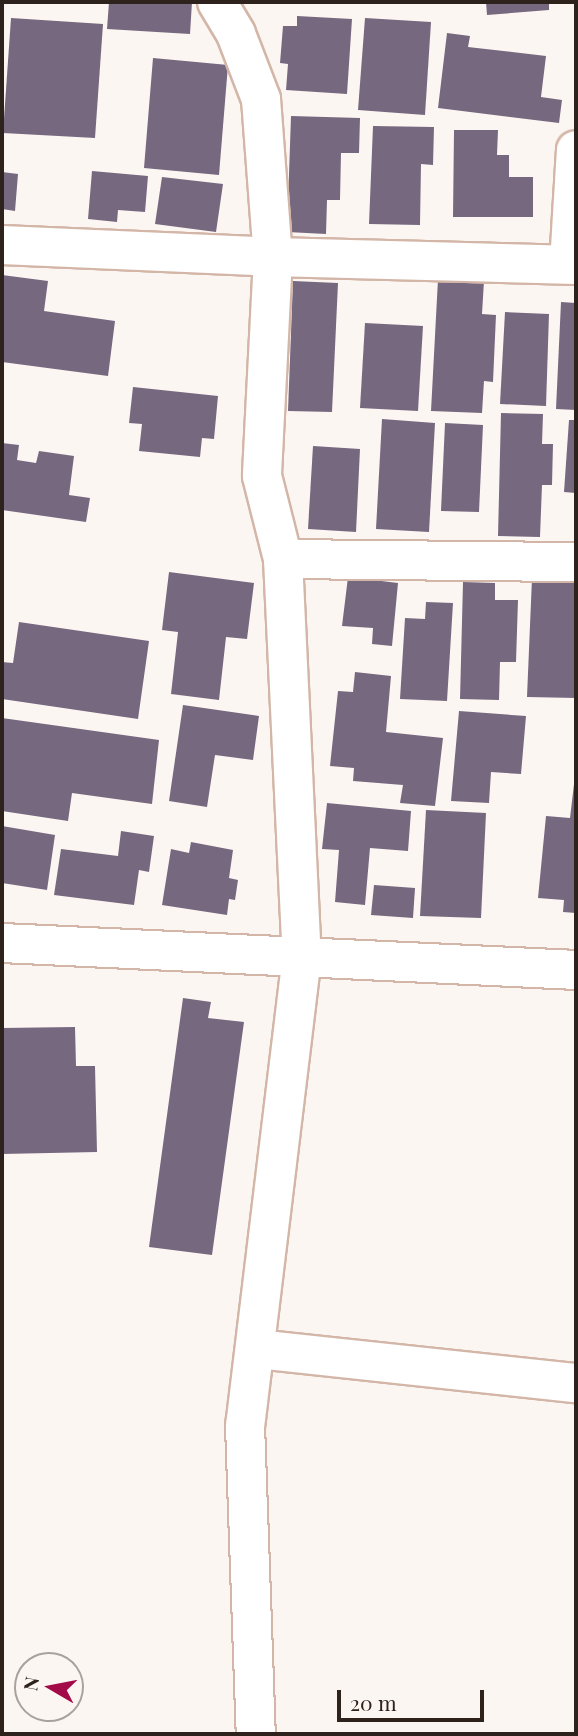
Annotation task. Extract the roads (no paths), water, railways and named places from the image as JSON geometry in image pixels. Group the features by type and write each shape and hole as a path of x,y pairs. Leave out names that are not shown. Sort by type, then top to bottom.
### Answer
{"street":[{"path":"216,2 236,34 261,99 273,257 262,476 283,559 302,956 245,1425 256,1734"},
{"path":"2,245 273,257 573,265 576,150"},
{"path":"283,559 576,562"},
{"path":"2,943 576,970"},
{"path":"256,1349 576,1382"}]}
